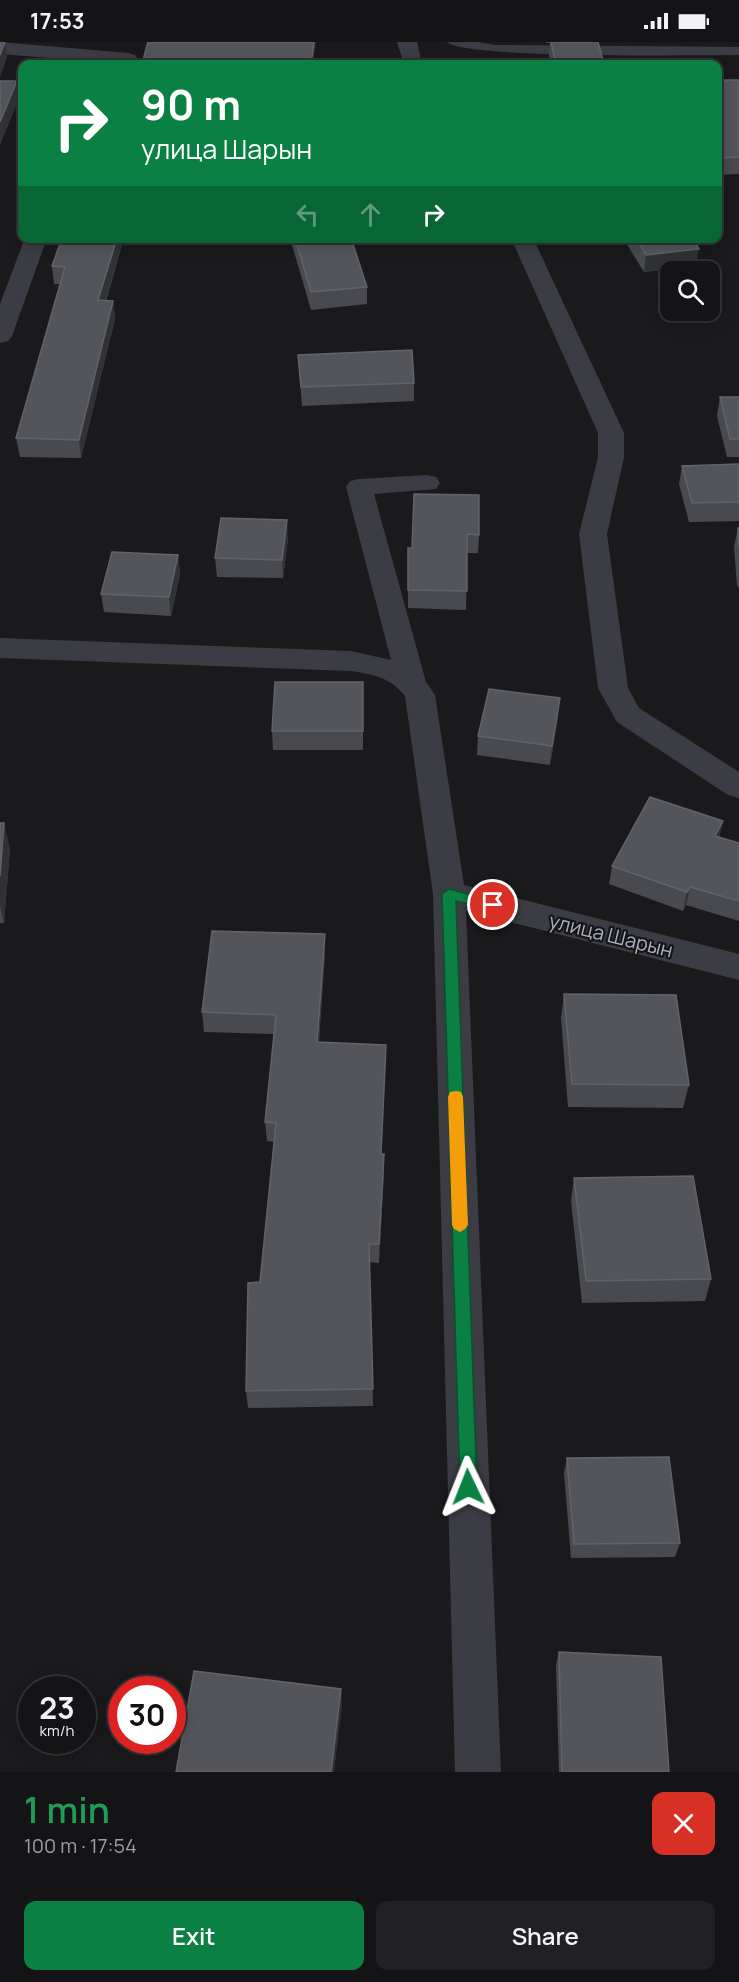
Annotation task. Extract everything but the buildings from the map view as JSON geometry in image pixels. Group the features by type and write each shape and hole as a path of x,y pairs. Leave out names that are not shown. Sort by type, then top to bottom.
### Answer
{"street":[{"path":"406,42 412,60"},
{"path":"0,48 129,55"},
{"path":"0,336 34,243"},
{"path":"524,243 611,433 611,457 593,534 613,688 628,715 739,787"},
{"path":"428,483 359,487 412,682 420,695 449,894 478,1772"},
{"path":"0,648 351,661 373,664 395,672 412,682"},
{"name":"улица Шарын","path":"449,894 739,967"}],"lane":[{"path":"454,42 495,49 739,51"},
{"path":"519,42 542,50"}],"slow traffic":[{"path":"456,1097 460,1225"}],"route":[{"path":"468,1487 449,894 493,905"}]}
